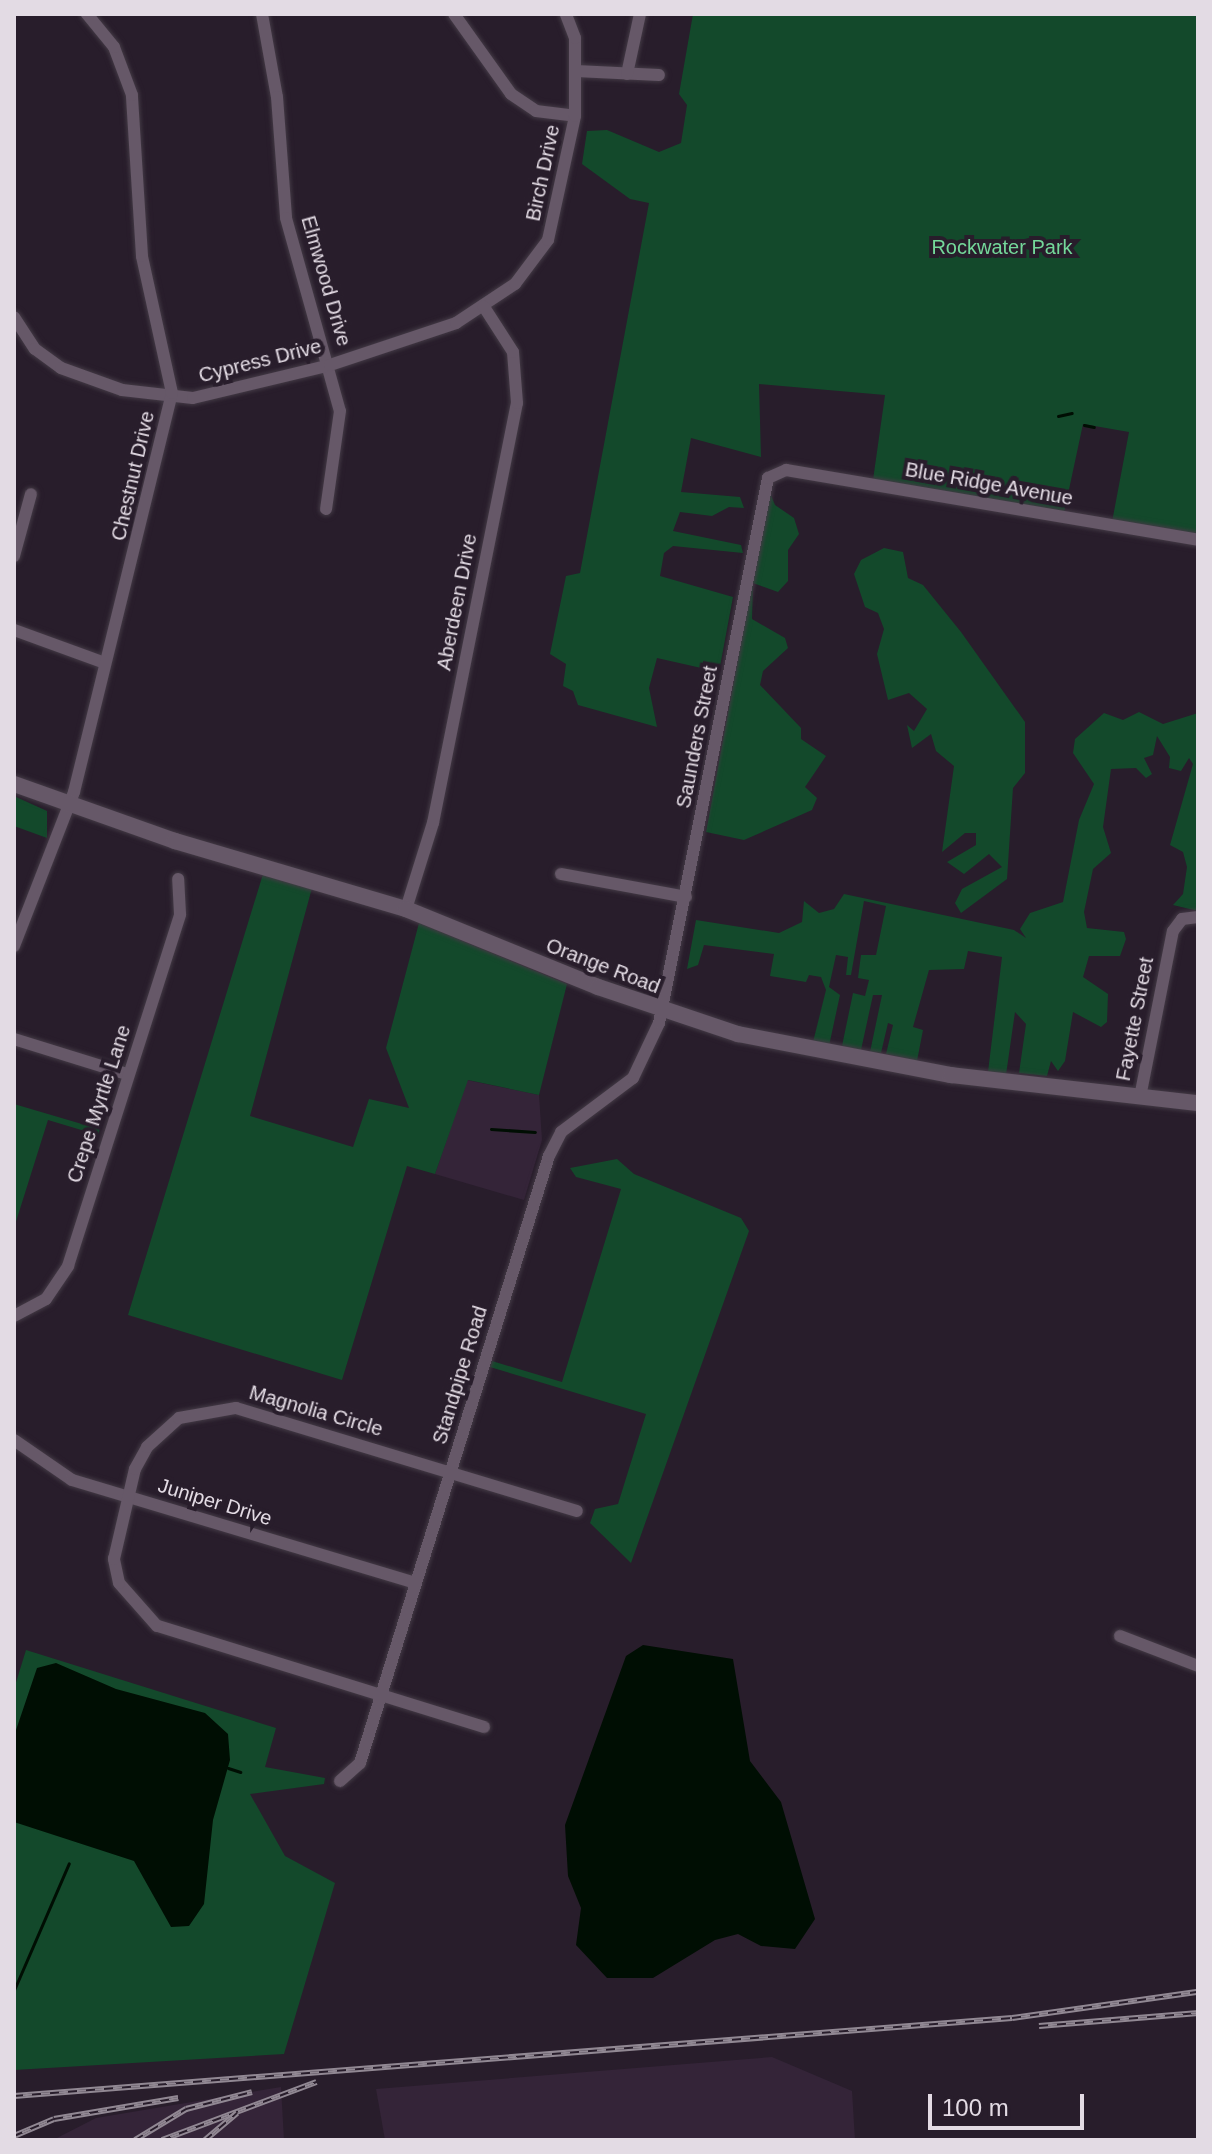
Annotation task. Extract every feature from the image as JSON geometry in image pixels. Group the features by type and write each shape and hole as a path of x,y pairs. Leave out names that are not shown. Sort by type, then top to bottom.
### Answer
{"main road":[{"name":"Orange Road","path":"14,784 69,807 406,909 663,1010 836,1054 1198,1103"}],"street":[{"name":"Chestnut Drive","path":"14,946 69,807 102,662 158,471 172,398 168,350 142,256 132,95 114,47 87,14"},
{"name":"Elmwood Drive","path":"262,14 277,97 286,218 330,365 341,425 326,509"},
{"name":"Birch Drive","path":"454,14 511,94 536,111 575,116"},
{"name":"Birch Drive","path":"484,307 515,284 548,240 575,116 576,71 566,14"},
{"path":"627,74 640,14"},
{"path":"576,71 659,75"},
{"name":"Cypress Drive","path":"14,317 35,349 61,368 122,390 172,398 210,397 330,365 448,327 484,307"},
{"name":"Aberdeen Drive","path":"406,909 433,823 517,403 513,352 484,307"},
{"name":"Blue Ridge Avenue","path":"773,474 786,470 1198,540"},
{"name":"Saunders Street","path":"663,1010 773,474"},
{"path":"14,556 31,494"},
{"path":"14,630 102,662"},
{"path":"561,874 686,897"},
{"name":"Crepe Myrtle Lane","path":"14,1316 46,1299 68,1266 180,914 178,879"},
{"name":"Fayette Street","path":"1140,1097 1169,948 1177,924 1198,917"},
{"name":"Standpipe Road","path":"340,1781 360,1763 552,1147 567,1127 633,1078 663,1010"},
{"path":"14,1039 127,1074"},
{"name":"Magnolia Circle","path":"484,1727 183,1638 137,1610 119,1583 114,1559 135,1469 160,1432 179,1418 209,1410 253,1412 577,1511"},
{"name":"Juniper Drive","path":"14,1440 72,1480 415,1583"},
{"path":"1120,1636 1198,1666"}],"shaded area":[{"path":"467,1080 539,1095 542,1140 524,1200 435,1174"},
{"path":"643,1645 733,1659 750,1761 781,1802 815,1919 795,1949 761,1946 738,1934 715,1940 653,1978 607,1978 576,1945 581,1908 568,1876 565,1825 626,1656"},
{"path":"56,1663 116,1689 205,1713 228,1734 230,1760 213,1820 204,1904 189,1926 171,1927 134,1861 14,1822 14,1736 37,1668"},
{"path":"772,2057 852,2091 855,2140 385,2140 376,2089"},
{"path":"281,2087 284,2140 53,2140 96,2118"}],"green space":[{"name":"Rockwater Park","path":"693,14 1198,14 1198,536 1112,522 1129,432 1083,424 1064,513 873,480 885,395 759,384 761,457 691,438 681,492 740,497 744,508 729,507 712,516 680,512 673,531 741,545 743,553 673,546 664,553 660,576 733,597 719,672 657,658 649,688 657,727 578,705 573,691 563,686 566,664 550,654 566,576 580,573 649,203 630,199 582,164 587,131 607,130 659,152 681,143 687,105 679,94"},
{"path":"770,493 775,505 794,518 799,534 788,550 788,581 778,592 753,583 752,619 785,638 788,648 763,671 760,685 801,728 801,739 826,756 805,787 817,798 812,810 744,840 706,832 749,599"},
{"path":"884,548 903,552 908,578 923,585 961,632 1025,722 1025,773 1013,788 1007,879 961,913 955,903 962,889 1002,867 989,854 964,874 947,862 976,845 976,833 965,833 942,852 954,766 936,751 931,734 912,748 907,725 914,731 927,709 909,693 888,700 877,654 884,629 878,613 865,607 854,574 861,560"},
{"path":"1139,712 1163,724 1198,713 1198,911 1173,905 1183,894 1187,867 1183,852 1170,845 1193,764 1189,758 1181,771 1169,768 1170,757 1157,736 1153,755 1144,758 1152,774 1146,778 1136,768 1111,769 1103,827 1111,853 1093,869 1084,912 1087,928 1124,932 1126,939 1120,956 1089,956 1083,977 1108,994 1107,1022 1101,1027 1073,1012 1065,1061 1058,1071 1051,1061 1047,1076 1019,1073 1026,1024 1015,1012 1006,1075 988,1072 1002,957 968,951 964,969 929,970 913,1027 923,1030 917,1061 886,1054 893,1025 888,1023 881,1053 870,1052 882,995 873,995 861,1050 842,1046 853,993 865,996 869,980 858,978 861,955 876,955 886,906 864,901 851,975 846,975 848,957 836,955 829,987 840,995 829,1046 813,1042 826,990 821,977 809,975 806,982 770,976 774,954 704,945 698,965 687,969 696,920 779,933 802,922 804,901 819,913 834,909 844,894 1014,930 1026,938 1020,929 1030,913 1063,902 1079,820 1094,784 1073,753 1075,739 1104,713 1123,720"},
{"path":"14,796 47,811 47,838 14,826"},
{"path":"263,874 312,888 250,1116 353,1147 369,1099 409,1108 386,1048 419,923 567,984 539,1095 468,1080 435,1174 407,1166 342,1380 128,1315"},
{"path":"108,1076 113,1089 98,1135 48,1120 14,1228 14,1104 92,1127"},
{"path":"617,1159 634,1174 741,1218 749,1231 631,1563 590,1523 595,1509 618,1504 646,1414 490,1367 492,1361 562,1382 621,1189 576,1177 570,1168"},
{"path":"26,1650 276,1728 265,1767 325,1778 324,1784 250,1794 285,1856 335,1883 284,2054 14,2070 14,1689"}],"waterway":[{"path":"1058,416 1072,413"},
{"path":"1084,425 1094,427"},
{"path":"491,1129 535,1132"},
{"path":"228,1768 240,1772"},
{"path":"14,1990 69,1863"}],"railway":[{"path":"14,2096 1012,2018 1198,1992"},
{"path":"1039,2026 1198,2013"},
{"path":"162,2140 316,2082"},
{"path":"135,2140 186,2109 252,2092"},
{"path":"14,2136 54,2119 178,2098"},
{"path":"205,2140 237,2113"}]}
